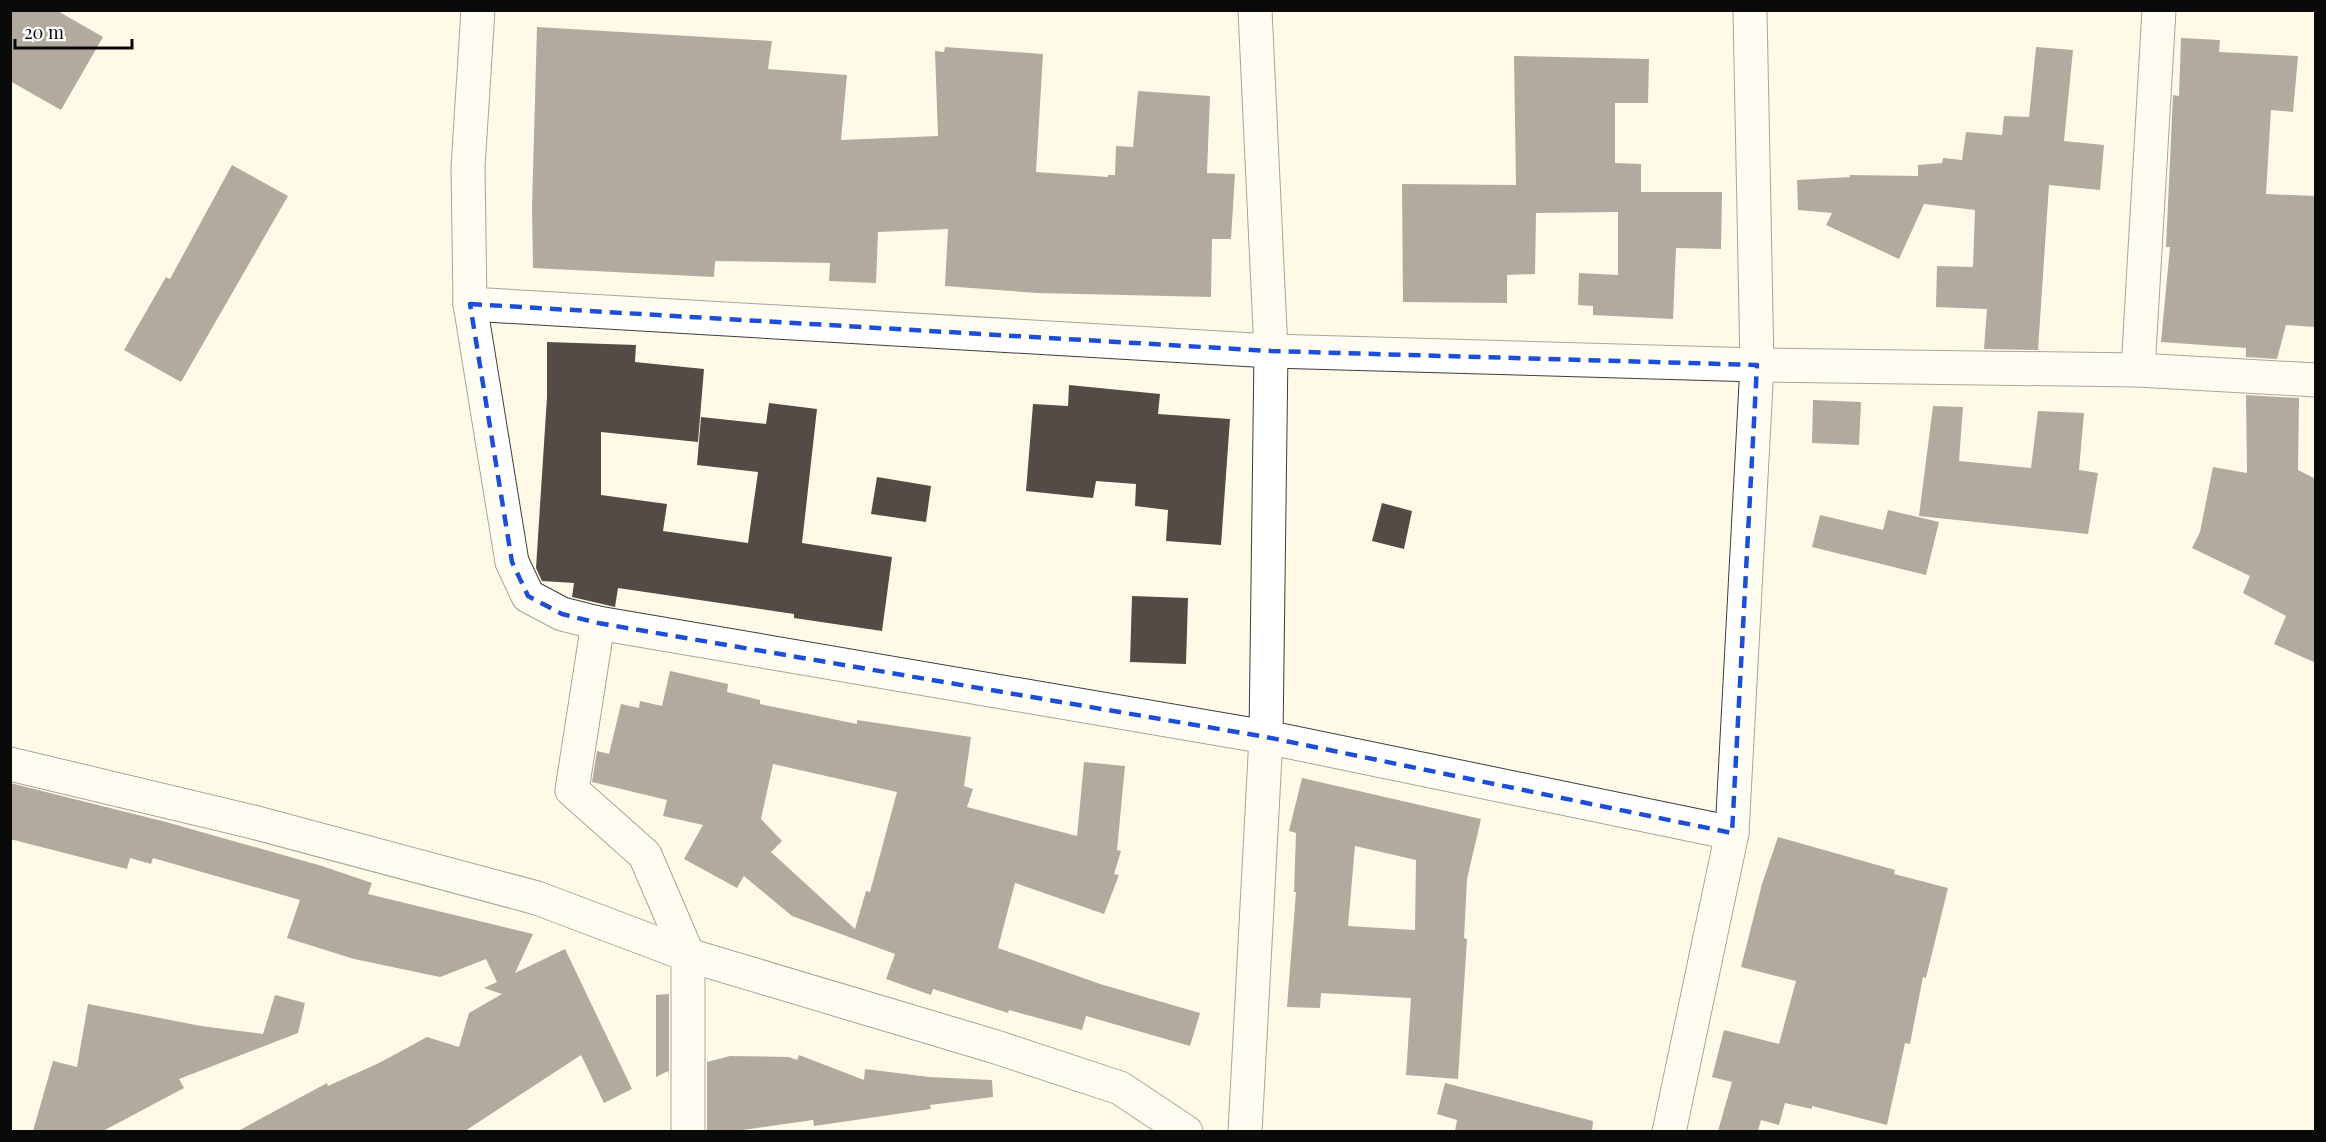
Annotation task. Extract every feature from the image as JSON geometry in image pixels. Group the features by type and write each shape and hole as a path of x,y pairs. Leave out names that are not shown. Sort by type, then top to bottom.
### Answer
{"street":[{"path":"478,10 468,167 470,304 512,562 528,596 562,614 598,623 1266,737 1732,832"},
{"path":"1245,1131 1266,737 1271,351 1255,10"},
{"path":"1668,1131 1732,832 1757,365 1750,10"},
{"path":"2138,370 2159,10"},
{"path":"470,304 1271,351 1757,365 2138,370 2316,380"},
{"path":"598,623 572,790 645,855 688,955 688,1131"},
{"path":"10,764 253,822 537,898 688,955 996,1047 1120,1088 1186,1131"}],"highlighted area":[{"path":"470,304 1271,351 1757,365 1732,833 1266,737 598,623 562,614 528,596 512,562"}],"building":[{"path":"10,10 56,10 103,37 61,110 10,81"},
{"path":"537,27 772,41 768,69 847,75 841,140 938,136 935,51 944,52 945,47 1043,54 1036,172 1108,177 1108,175 1115,175 1116,146 1133,147 1138,91 1210,96 1207,173 1235,174 1231,239 1212,239 1211,297 1037,293 945,286 948,229 878,232 876,283 829,281 830,263 715,261 714,277 533,268 532,207"},
{"path":"2181,38 2220,40 2219,52 2298,56 2293,112 2271,110 2266,194 2316,196 2316,327 2286,325 2277,359 2246,357 2246,348 2161,342 2170,247 2166,247 2173,95 2179,96"},
{"path":"2036,47 2073,50 2064,141 2104,145 2100,190 2049,185 2038,350 1984,349 1987,309 1936,307 1937,266 1973,267 1975,210 1924,204 1899,259 1826,225 1832,213 1798,210 1797,180 1850,177 1850,175 1918,176 1918,165 1942,163 1943,158 1962,160 1966,132 2002,135 2004,116 2029,117"},
{"path":"1514,56 1649,59 1648,103 1615,103 1615,163 1641,164 1641,192 1722,192 1721,249 1676,248 1673,319 1593,315 1593,306 1578,305 1579,273 1618,275 1618,212 1536,213 1535,274 1507,275 1507,303 1403,302 1402,184 1516,185"},
{"path":"232,165 288,196 181,382 124,350 166,277 170,279"},
{"path":"547,342 636,345 635,362 704,369 698,442 601,432 601,495 667,504 663,531 748,543 758,472 697,465 701,417 766,424 769,403 817,409 802,543 892,557 882,631 794,618 794,614 618,588 615,607 572,597 574,583 542,581 536,568 547,397"},
{"path":"1069,385 1160,394 1158,414 1230,419 1221,545 1166,541 1168,510 1135,506 1136,484 1096,481 1093,498 1026,491 1033,404 1068,406"},
{"path":"2246,395 2299,398 2298,470 2316,479 2316,663 2274,644 2286,616 2243,593 2250,576 2192,548 2200,532 2213,467 2247,473"},
{"path":"1813,400 1861,402 1859,445 1812,443"},
{"path":"1933,406 1963,407 1959,461 2031,468 2038,411 2084,413 2079,470 2098,473 2088,534 1919,516"},
{"path":"877,477 931,486 926,522 871,514"},
{"path":"1382,503 1412,511 1404,549 1372,541"},
{"path":"1888,510 1939,522 1926,575 1812,547 1820,515 1883,530"},
{"path":"1132,596 1188,598 1186,664 1130,662"},
{"path":"670,671 728,684 727,692 760,700 760,704 857,724 857,720 971,737 964,786 973,789 967,807 1077,836 1084,762 1125,766 1117,850 1121,851 1114,874 1119,875 1104,914 1015,883 998,948 1100,984 1200,1013 1190,1046 1086,1016 1082,1030 1009,1010 1008,1013 933,989 931,995 886,979 895,954 792,916 744,876 737,888 684,859 703,825 663,816 667,800 592,782 597,751 609,754 621,704 639,708 640,701 662,706","holes":["773,764 897,792 870,892 866,891 855,929 771,852 782,841 761,819"]},
{"path":"1302,778 1481,819 1467,879 1464,938 1467,939 1458,1079 1406,1075 1411,998 1321,993 1320,1008 1287,1007 1296,892 1294,892 1296,833 1289,831","holes":["1355,846 1416,860 1415,930 1348,926"]},
{"path":"10,783 166,822 322,866 372,883 368,894 533,934 515,973 565,949 632,1089 604,1103 581,1055 465,1131 238,1131 327,1083 328,1086 379,1063 427,1037 459,1047 469,1013 502,994 484,988 497,982 486,959 440,977 354,959 287,938 300,900 153,858 151,864 130,858 127,869 10,839"},
{"path":"1778,837 1895,870 1894,874 1948,888 1926,978 1923,977 1910,1044 1905,1043 1887,1125 1812,1106 1812,1109 1785,1103 1779,1125 1761,1120 1758,1131 1718,1131 1732,1082 1712,1077 1724,1030 1779,1044 1796,981 1741,967 1762,884"},
{"path":"669,994 669,1075 668,1071 656,1077 656,995"},
{"path":"275,995 305,1003 298,1033 179,1079 184,1088 103,1131 33,1131 53,1061 77,1067 88,1004 201,1026 263,1034"},
{"path":"799,1055 864,1080 865,1069 929,1077 992,1080 993,1097 930,1105 931,1109 814,1126 813,1120 735,1131 707,1131 707,1062 730,1056 789,1057 797,1060"},
{"path":"1445,1083 1593,1121 1592,1131 1455,1131 1457,1120 1437,1114"}]}
